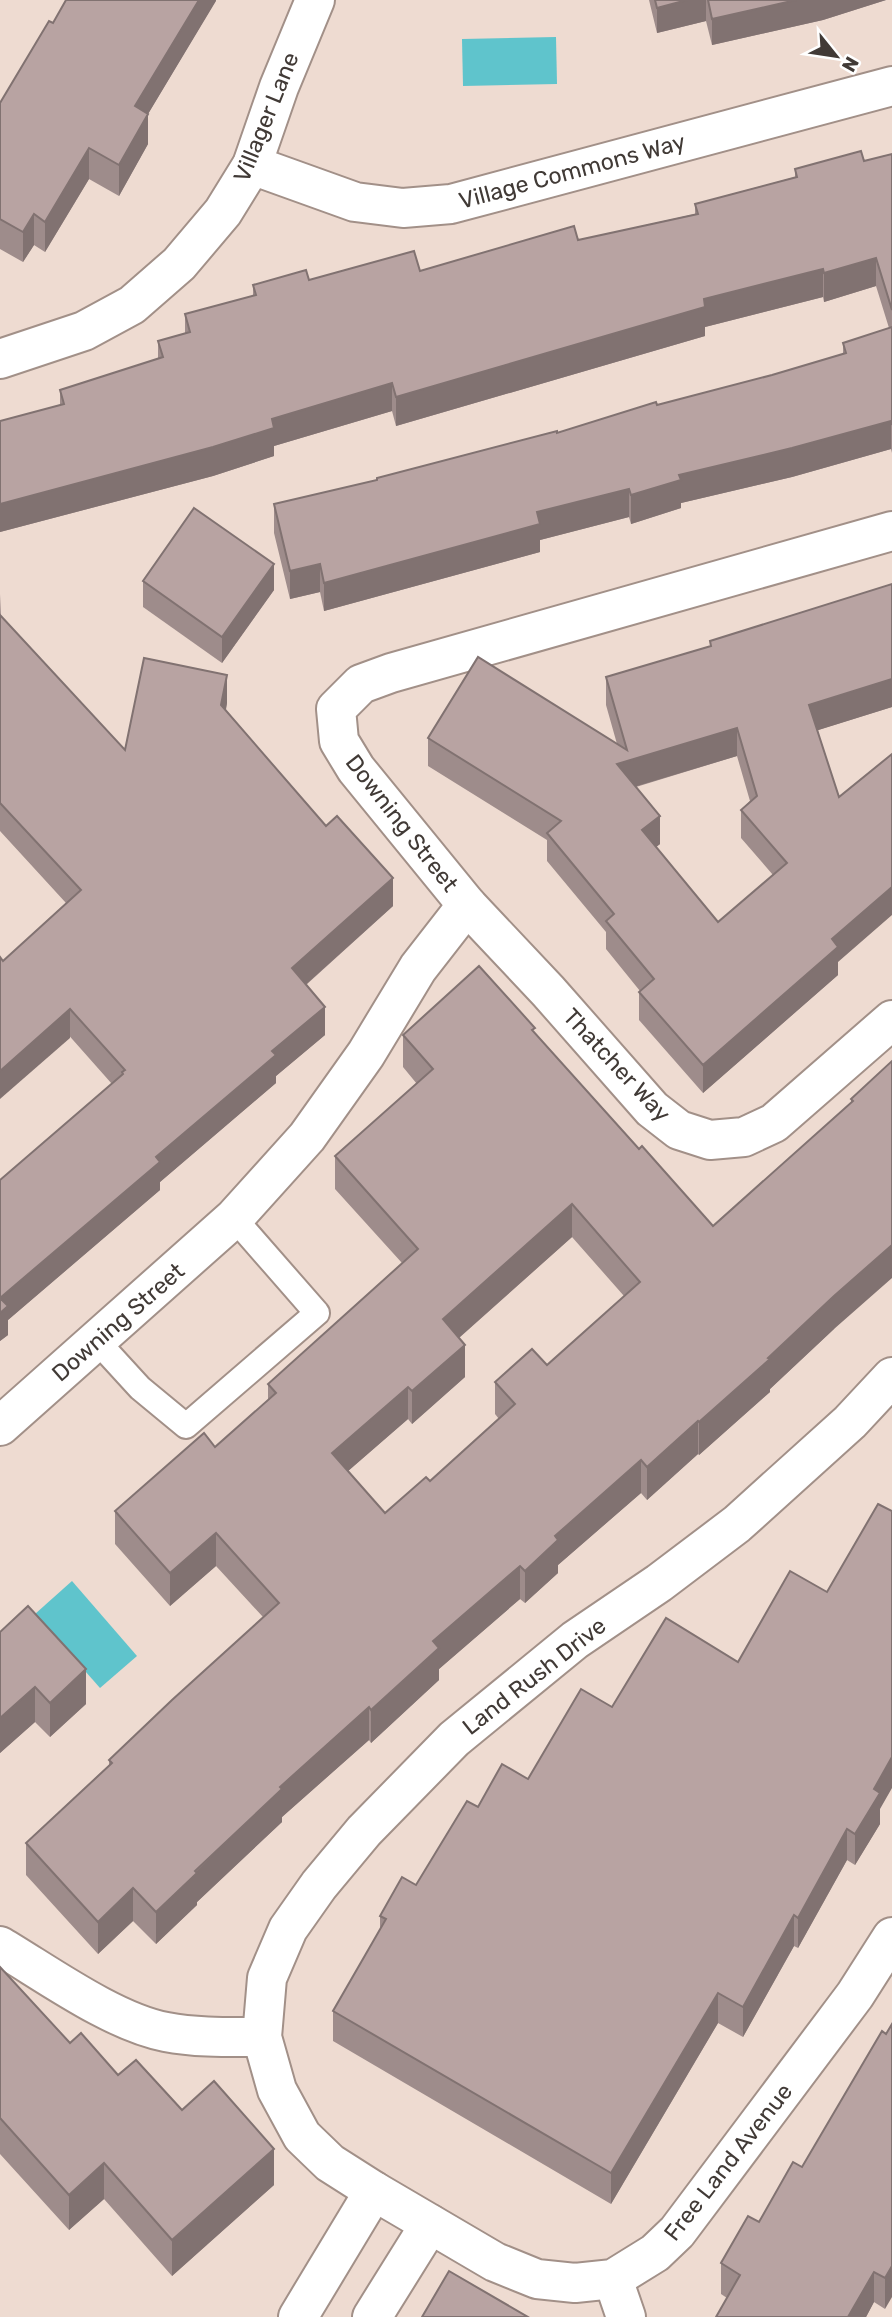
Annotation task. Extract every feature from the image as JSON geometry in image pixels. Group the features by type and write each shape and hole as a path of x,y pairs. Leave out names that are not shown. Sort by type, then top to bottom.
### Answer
{"street":[{"name":"Villager Lane","path":"0,359 84,331 132,305 179,264 223,212 252,165 279,87 315,0"},
{"name":"Village Commons Way","path":"252,165 355,202 403,208 451,204 892,86"},
{"name":"Downing Street","path":"0,1426 234,1218 307,1137 366,1054 418,968 467,905 356,769 339,741 336,709 361,684 391,673 892,531"},
{"name":"Thatcher Way","path":"467,905 548,991 652,1109 679,1130 710,1140 744,1137 774,1123 892,1020"},
{"name":"Land Rush Drive","path":"262,2038 267,1978 288,1929 319,1885 364,1831 454,1739 575,1640 659,1583 737,1524 850,1422 892,1377"},
{"name":"Free Land Avenue","path":"262,2038 277,2090 302,2136 330,2163 495,2262 537,2279 575,2283 612,2278 655,2253 677,2232 855,1994 892,1937"},
{"path":"0,1946 120,2017 164,2032 210,2037 262,2038"},
{"path":"298,2317 374,2191"},
{"path":"372,2317 430,2224"},
{"path":"612,2278 626,2317"}],"lane":[{"path":"97,1341 140,1388 186,1426 317,1313 234,1218"}],"water":[{"path":"556,37 557,84 463,86 462,39"},
{"path":"72,1581 137,1656 100,1688 35,1614"}],"building":[{"path":"66,0 199,0 135,106 148,114 119,165 89,148 45,222 34,214 23,232 0,219 0,103 49,21 53,23"},
{"path":"655,0 687,0 657,8"},
{"path":"708,0 796,0 712,19"},
{"path":"861,151 864,161 892,154 892,310 876,258 824,273 823,269 704,299 705,307 396,397 392,383 272,419 274,428 213,447 0,504 0,421 64,404 60,390 163,357 158,341 190,332 185,314 256,295 253,285 306,270 309,280 414,251 420,271 574,226 578,240 698,214 695,204 797,177 795,169"},
{"path":"892,327 892,425 891,421 679,475 681,480 631,495 629,489 537,512 540,524 324,583 320,564 290,571 274,504 557,433 656,402 657,405 772,375 846,353 843,343"},
{"path":"194,508 274,564 222,637 143,581"},
{"path":"892,584 892,679 809,705 839,797 892,754 892,887 832,939 838,947 703,1065 639,992 654,979 606,921 614,914 547,833 561,821 428,738 478,657 627,750 606,677 711,646 710,641","holes":["737,728 757,796 741,810 787,863 718,922 642,830 660,816 617,764"]},
{"path":"0,615 125,750 144,658 227,675 221,705 326,826 337,816 393,878 292,968 325,1007 272,1051 276,1055 156,1157 160,1162 0,1298 0,1180 125,1070 70,1009 0,1071 0,957 3,961 81,890 0,803"},
{"path":"479,966 535,1028 532,1030 639,1149 642,1146 713,1226 853,1101 851,1099 892,1061 892,1245 834,1296 768,1358 770,1359 647,1467 641,1460 555,1536 558,1540 525,1571 520,1566 433,1641 439,1648 280,1787 282,1789 156,1912 133,1888 98,1922 26,1843 112,1763 109,1760 172,1700 279,1603 216,1533 170,1573 115,1511 204,1433 215,1447 276,1393 268,1384 418,1249 335,1156 433,1069 403,1035","holes":["572,1204 640,1282 547,1365 532,1349 495,1382 515,1404 430,1481 426,1477 385,1513 332,1453 408,1387 412,1391 465,1345 443,1319"]},
{"path":"0,1298 8,1306 0,1313"},
{"path":"878,1504 892,1511 892,1757 874,1789 880,1793 855,1834 847,1829 798,1918 794,1915 743,2007 718,1993 611,2173 333,2011 386,1919 380,1916 402,1877 416,1885 467,1801 478,1807 502,1764 528,1779 581,1689 612,1707 666,1618 738,1662 790,1571 827,1592"},
{"path":"28,1606 86,1669 50,1703 35,1687 0,1718 0,1632"},
{"path":"0,1967 70,2043 81,2033 118,2075 136,2060 182,2110 214,2081 274,2149 172,2240 104,2163 69,2195 0,2118"},
{"path":"892,2024 892,2266 885,2278 874,2272 848,2317 716,2317 740,2275 721,2263 748,2216 759,2222 793,2162 802,2167 882,2031 886,2034"},
{"path":"449,2271 528,2317 422,2317"}]}
